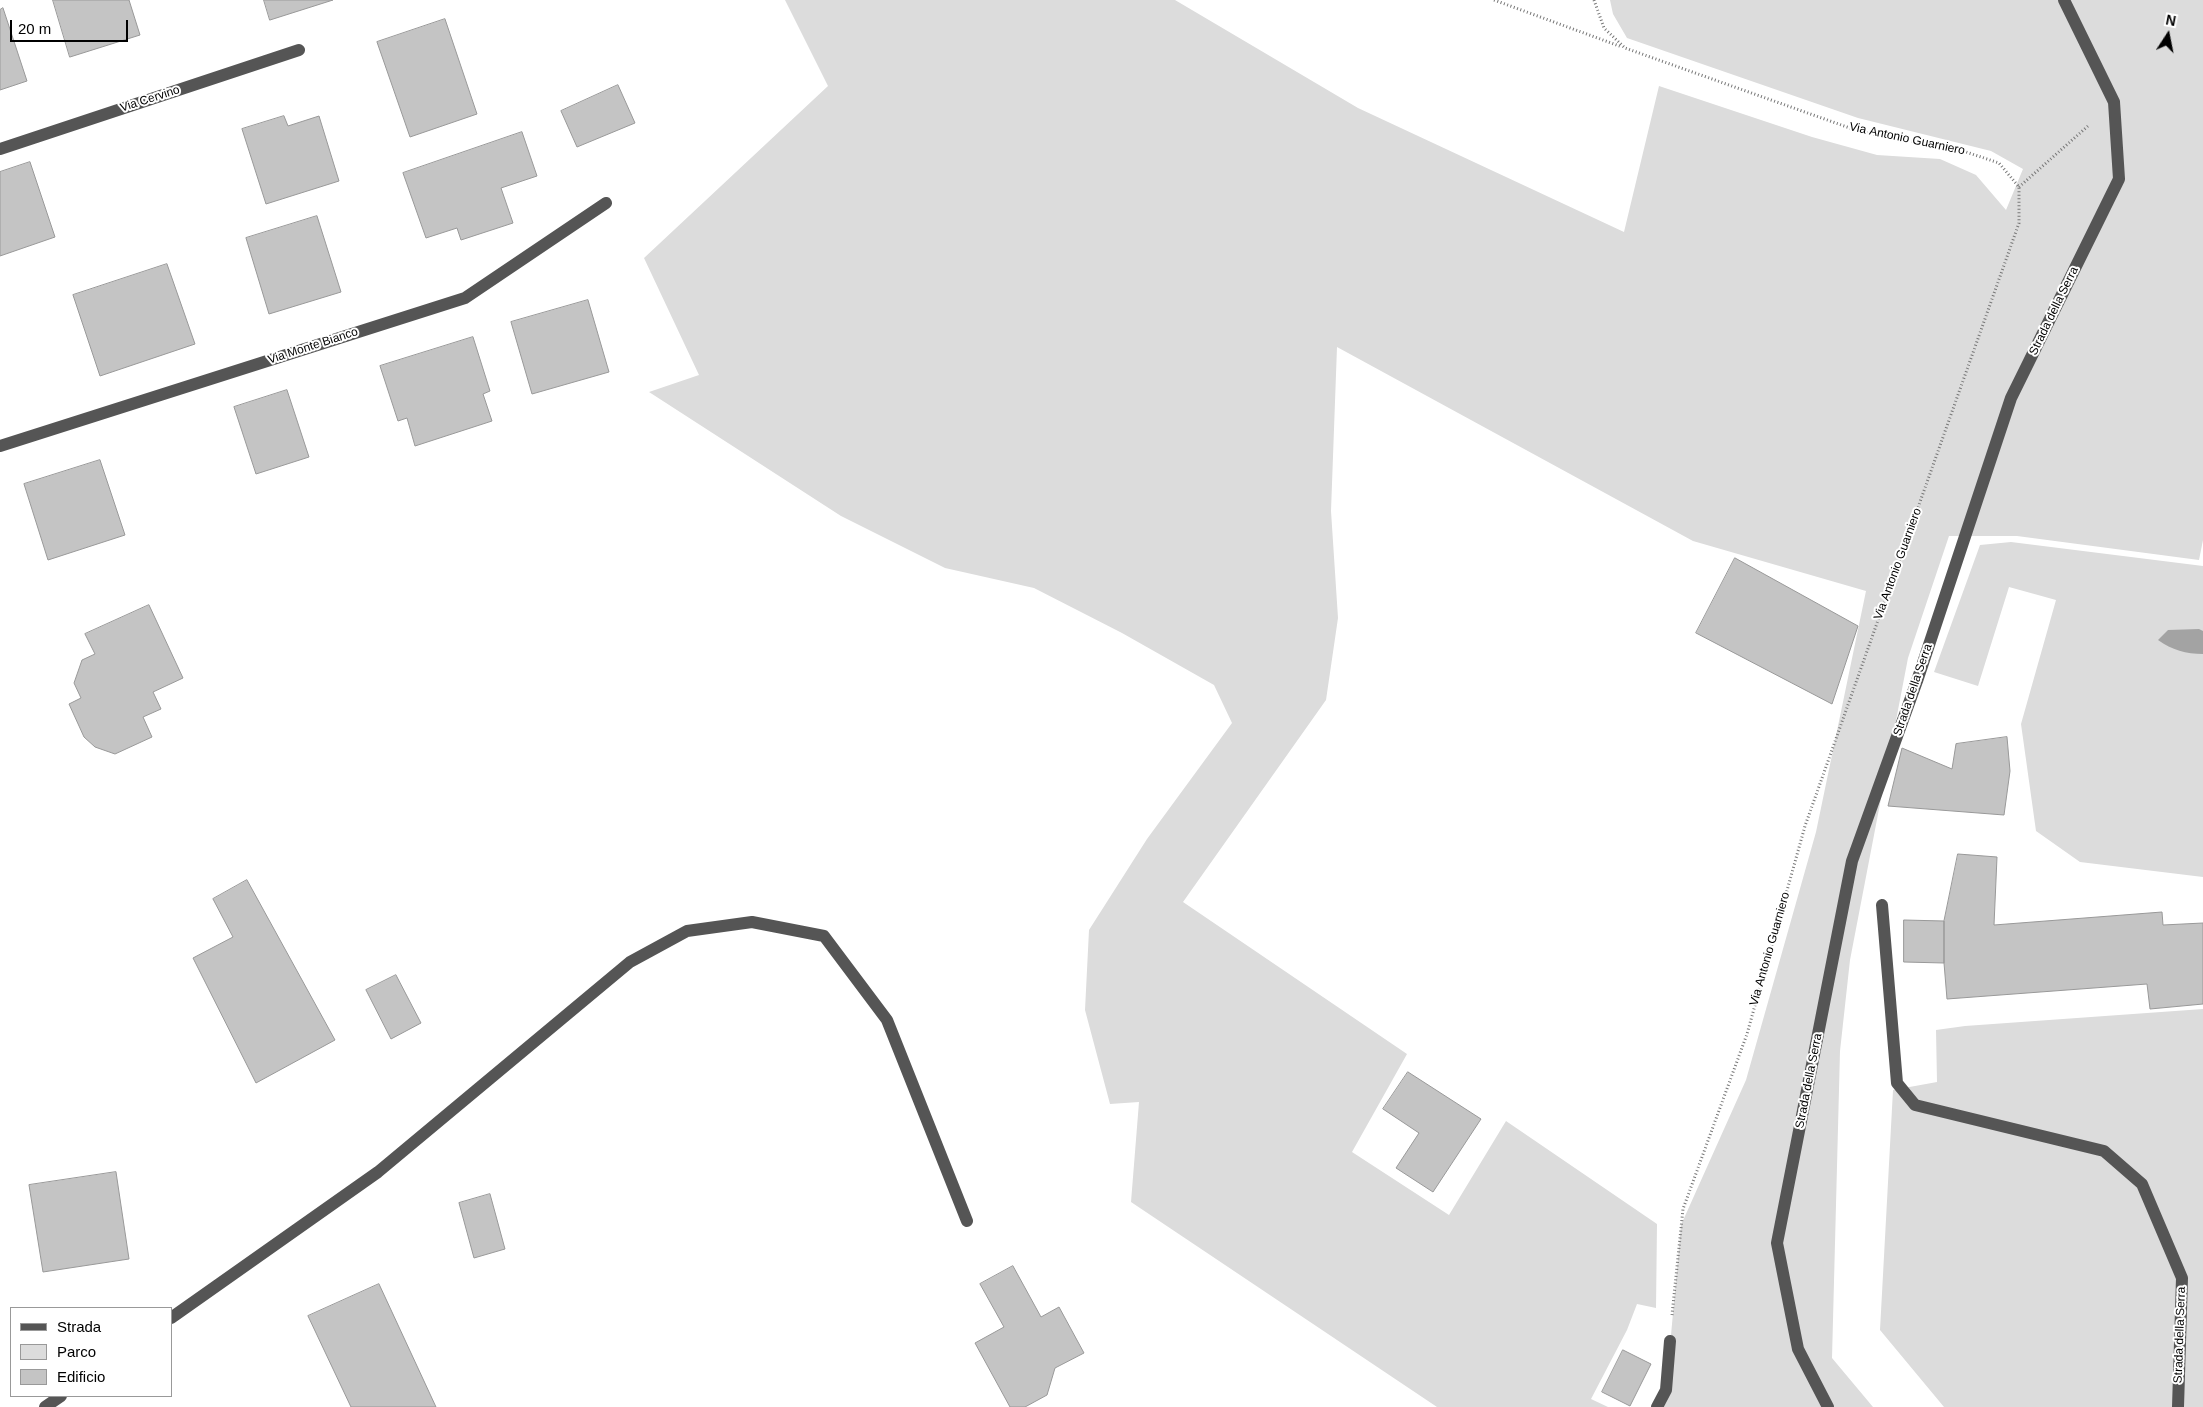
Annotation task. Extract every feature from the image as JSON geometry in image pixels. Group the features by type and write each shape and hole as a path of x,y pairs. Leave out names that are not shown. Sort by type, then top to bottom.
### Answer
{"street":[{"name":"Strada della Serra","path":"1828,1407 1798,1349 1778,1243 1852,861 1918,681 2011,398 2119,179 2114,102 2064,0"},
{"name":"Via Cervino","path":"0,148 300,50"},
{"name":"Via Monte Bianco","path":"0,446 465,298 606,203"},
{"name":"Strada della Serra","path":"1882,905 1897,1083 1915,1105 2104,1151 2142,1184 2182,1278 2178,1407"},
{"path":"172,1317 378,1172 630,962 687,931 752,922 824,936 887,1020 967,1221"},
{"path":"1657,1407 1666,1390 1670,1341"},
{"path":"45,1407 60,1397"}],"path":[{"path":"1494,0 1625,48"},
{"name":"Via Antonio Guarniero","path":"1594,0 1604,28 1625,48 1861,132 1960,150 1992,160 1999,163 2019,187 2019,224 1805,826 1746,1034 1683,1209 1670,1341"},
{"path":"2019,187 2114,102"}],"green space":[{"path":"785,0 1175,0 1358,108 1624,232 1659,86 1812,137 1877,155 1940,159 1976,175 2006,210 2023,169 1991,151 1858,118 1627,38 1613,14 1610,0 2203,0 2203,540 2199,560 2017,536 1949,536 1908,658 1850,960 1840,1051 1832,1358 1873,1407 1658,1407 1666,1390 1681,1225 1746,1080 1816,832 1866,591 1693,541 1337,347 1331,511 1338,618 1326,700 1183,902 1407,1054 1352,1152 1449,1215 1506,1121 1657,1224 1656,1308 1637,1304 1627,1330 1591,1399 1608,1407 1437,1407 1131,1202 1139,1102 1110,1104 1085,1010 1089,930 1147,839 1232,723 1214,685 1122,633 1034,588 945,568 841,516 649,392 699,375 644,258 828,86"},
{"path":"2011,542 2203,566 2203,877 2080,862 2036,831 2021,724 2056,600 2009,587 1978,686 1934,672 1980,545"},
{"path":"2203,1009 2203,1407 1944,1407 1880,1330 1893,1090 1937,1082 1936,1030 1965,1026"}],"shaded area":[{"path":"2199,629 2203,631 2203,654 2179,651 2158,640 2168,630"}],"building":[{"path":"53,0 129,0 140,35 70,57"},
{"path":"264,0 333,0 270,20"},
{"path":"3,8 27,81 0,90 0,10"},
{"path":"445,19 477,114 410,137 377,42"},
{"path":"618,85 635,123 577,147 561,111"},
{"path":"284,116 288,126 319,116 339,181 266,204 242,129"},
{"path":"522,132 537,176 501,188 513,223 461,240 457,228 426,238 403,173"},
{"path":"30,162 55,237 0,256 0,172"},
{"path":"317,216 341,292 269,314 246,238"},
{"path":"167,264 195,344 100,376 73,295"},
{"path":"588,300 609,372 532,394 511,322"},
{"path":"473,337 490,391 483,394 492,421 415,446 407,418 398,421 380,366"},
{"path":"287,390 309,457 256,474 234,407"},
{"path":"100,460 125,535 48,560 24,484"},
{"path":"1735,558 1858,626 1832,704 1696,633"},
{"path":"149,605 183,678 153,692 161,709 143,717 152,737 115,754 95,747 84,737 69,704 81,698 74,683 82,660 95,654 85,634"},
{"path":"2007,737 2010,771 2004,815 1888,806 1902,748 1952,769 1956,744"},
{"path":"1958,854 1997,857 1994,925 2162,912 2163,925 2203,923 2203,1004 2150,1009 2147,984 1947,999 1944,963 1944,921"},
{"path":"247,880 335,1040 256,1083 193,958 233,937 213,899"},
{"path":"1904,920 1944,921 1944,963 1904,962"},
{"path":"396,975 421,1023 391,1039 366,990"},
{"path":"1408,1072 1481,1119 1433,1192 1396,1168 1419,1133 1383,1109"},
{"path":"116,1172 129,1259 43,1272 29,1185"},
{"path":"490,1194 505,1249 474,1258 459,1203"},
{"path":"1013,1266 1041,1317 1059,1307 1084,1353 1055,1368 1047,1395 1025,1407 1010,1407 975,1343 1004,1327 980,1284"},
{"path":"379,1284 436,1407 351,1407 308,1316"},
{"path":"1623,1350 1651,1364 1630,1406 1602,1392"}]}
